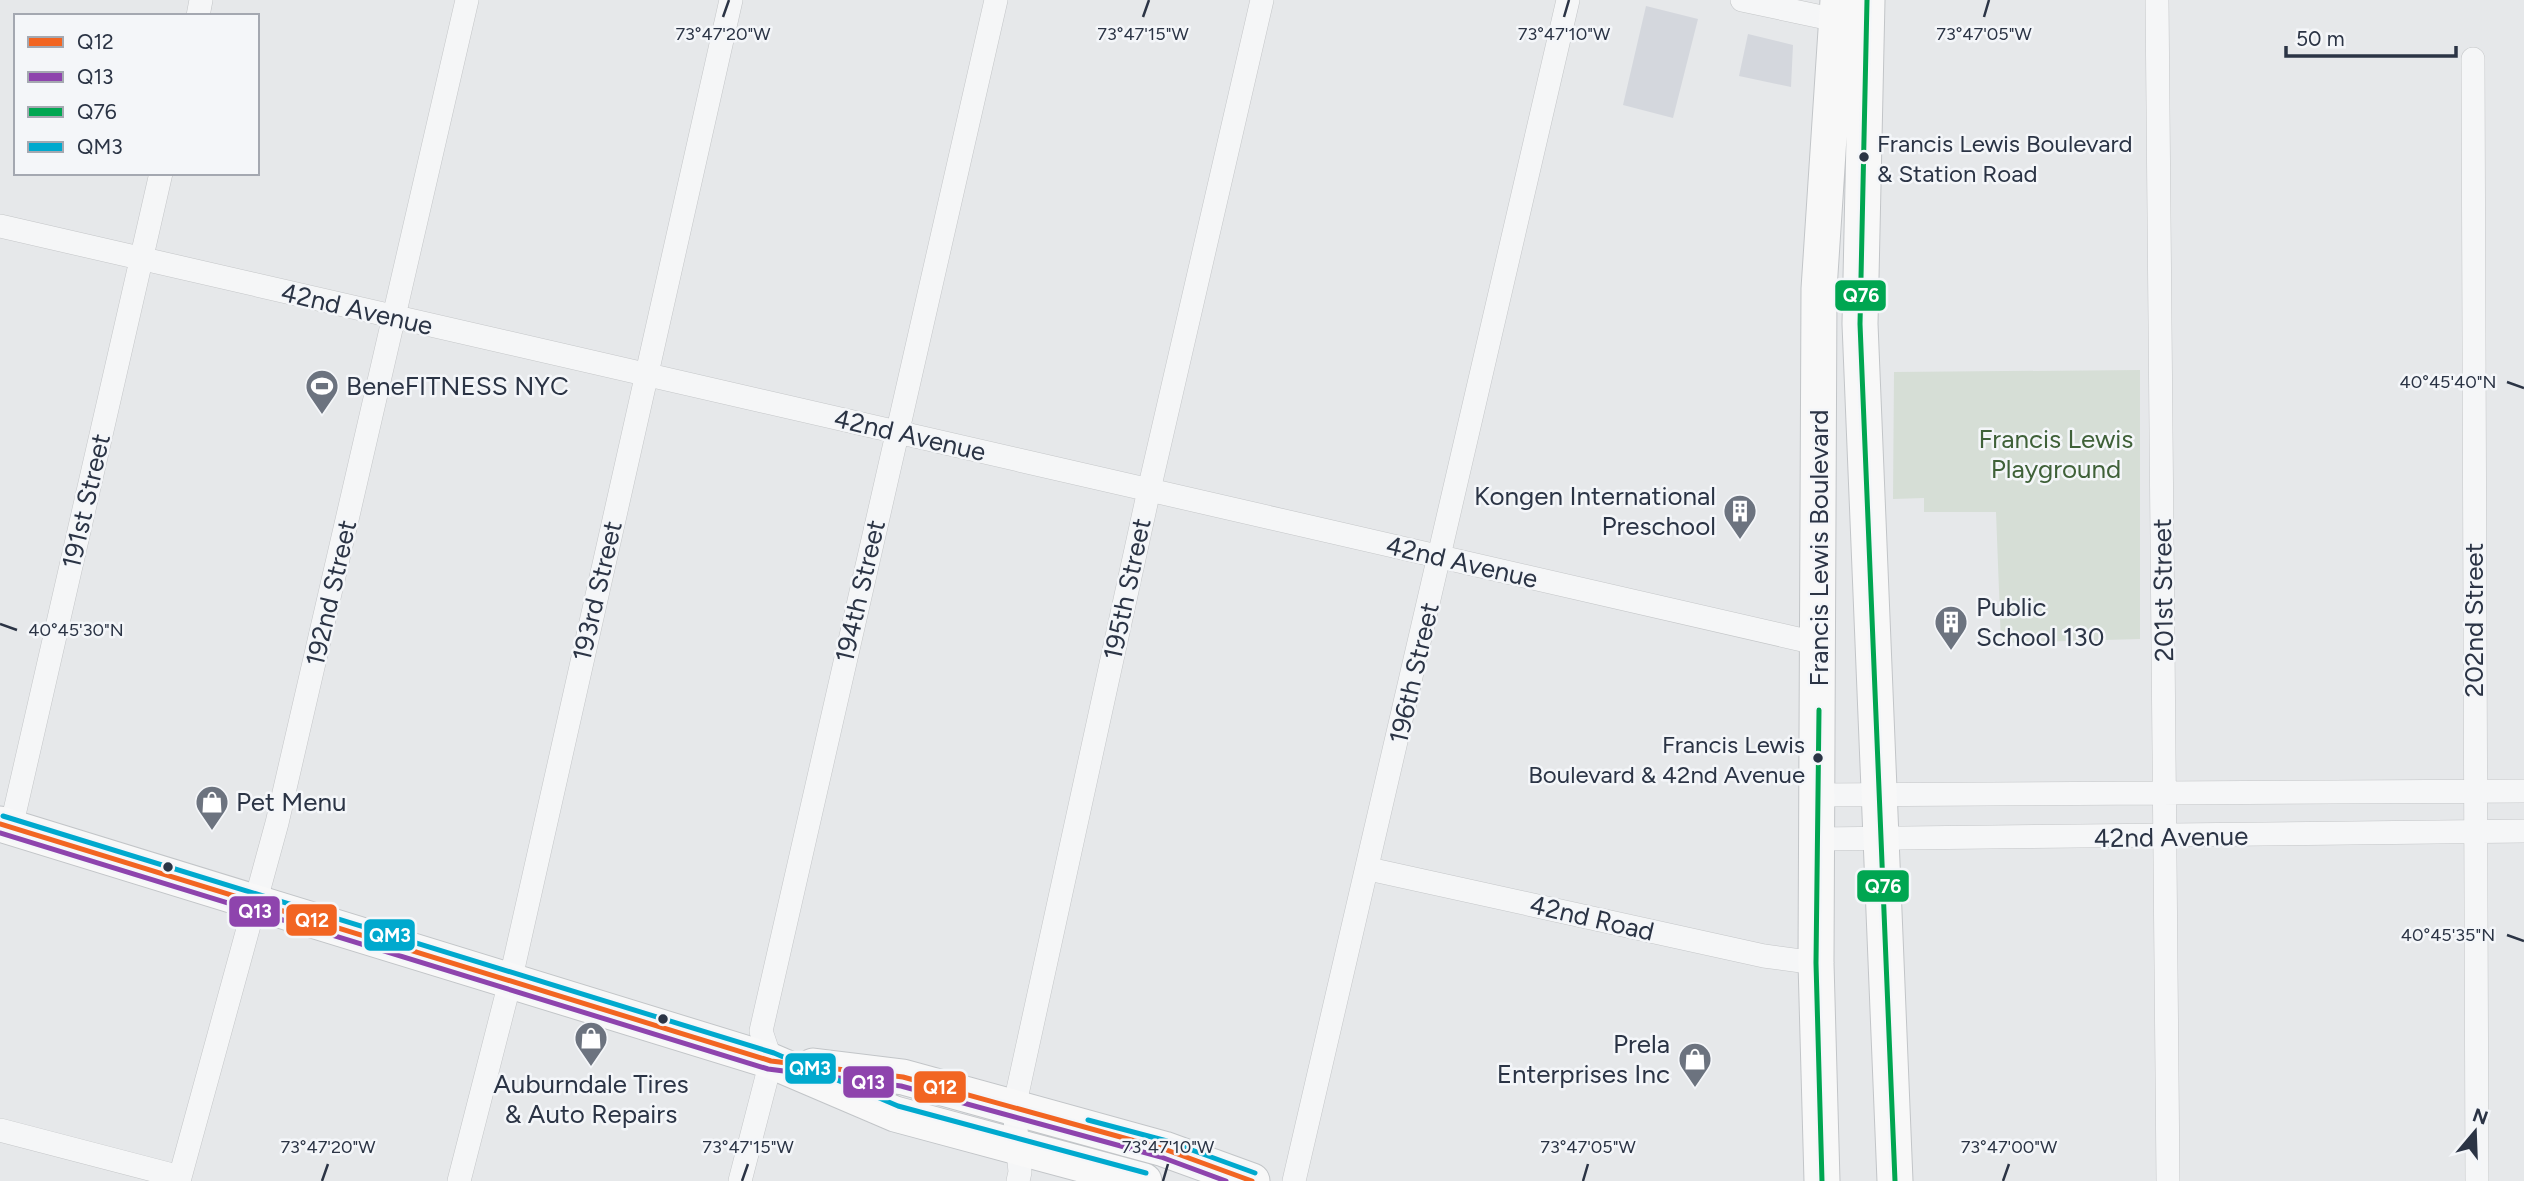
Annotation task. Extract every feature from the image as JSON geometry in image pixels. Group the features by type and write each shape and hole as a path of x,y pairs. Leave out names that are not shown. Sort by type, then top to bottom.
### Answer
{"main road":[{"name":"Francis Lewis Boulevard","path":"1867,0 1860,324 1895,1181"},
{"name":"Francis Lewis Boulevard","path":"1821,1164 1816,963 1820,644 1819,289 1837,10"},
{"path":"6,826 771,1061 895,1114 1144,1181"},
{"path":"771,1061 903,1077 1164,1149 1252,1181"},
{"path":"1821,1164 1839,1181"}],"street":[{"name":"192nd Street","path":"180,1179 278,823 467,0"},
{"name":"193rd Street","path":"459,1181 510,982 731,0"},
{"name":"194th Street","path":"771,1061 761,1031 996,0"},
{"name":"195th Street","path":"1018,1181 1020,1172 1014,1108 1149,490 1262,0"},
{"name":"196th Street","path":"1294,1181 1441,557 1568,0"},
{"path":"1742,0 1837,10"},
{"name":"201st Street","path":"2157,0 2168,1181"},
{"name":"202nd Street","path":"2473,60 2477,1181"},
{"name":"191st Street","path":"6,826 161,175"},
{"name":"42nd Avenue","path":"0,226 1820,644"},
{"name":"42nd Avenue","path":"1817,795 2524,791"},
{"name":"42nd Avenue","path":"1817,839 2524,831"},
{"name":"42nd Road","path":"1368,869 1764,956 1816,963"},
{"path":"740,1181 771,1061"},
{"path":"0,1130 180,1179"}],"shaded area":[{"path":"1646,6 1698,19 1673,118 1623,105"},
{"path":"1748,34 1793,45 1791,87 1739,76"}],"green space":[{"name":"Francis Lewis Playground","path":"2140,370 2140,639 2001,643 1996,512 1924,512 1924,498 1893,499 1894,372"}],"transit line":[{"name":"Q76","path":"1867,0 1860,324 1895,1181"},
{"name":"Q76","path":"1819,710 1816,963 1822,1181"},
{"name":"QM3","path":"3,816 774,1053 898,1106 1146,1173"},
{"name":"Q12","path":"0,824 771,1061 903,1077 1164,1149 1252,1181"},
{"name":"Q13","path":"0,833 768,1069 901,1086 1161,1157 1226,1181"},
{"name":"QM3","path":"1088,1120 1167,1141 1255,1173"}],"place":[{"name":"Francis Lewis Boulevard & Station Road","path":"1864,157"},
{"name":"BeneFITNESS NYC","path":"322,416"},
{"name":"Kongen International Preschool","path":"1740,541"},
{"name":"Public School 130","path":"1951,652"},
{"name":"Francis Lewis Boulevard & 42nd Avenue","path":"1818,758"},
{"name":"Pet Menu","path":"212,832"},
{"name":"Auburndale Tires & Auto Repairs","path":"591,1068"},
{"name":"Prela Enterprises Inc","path":"1695,1089"}]}
